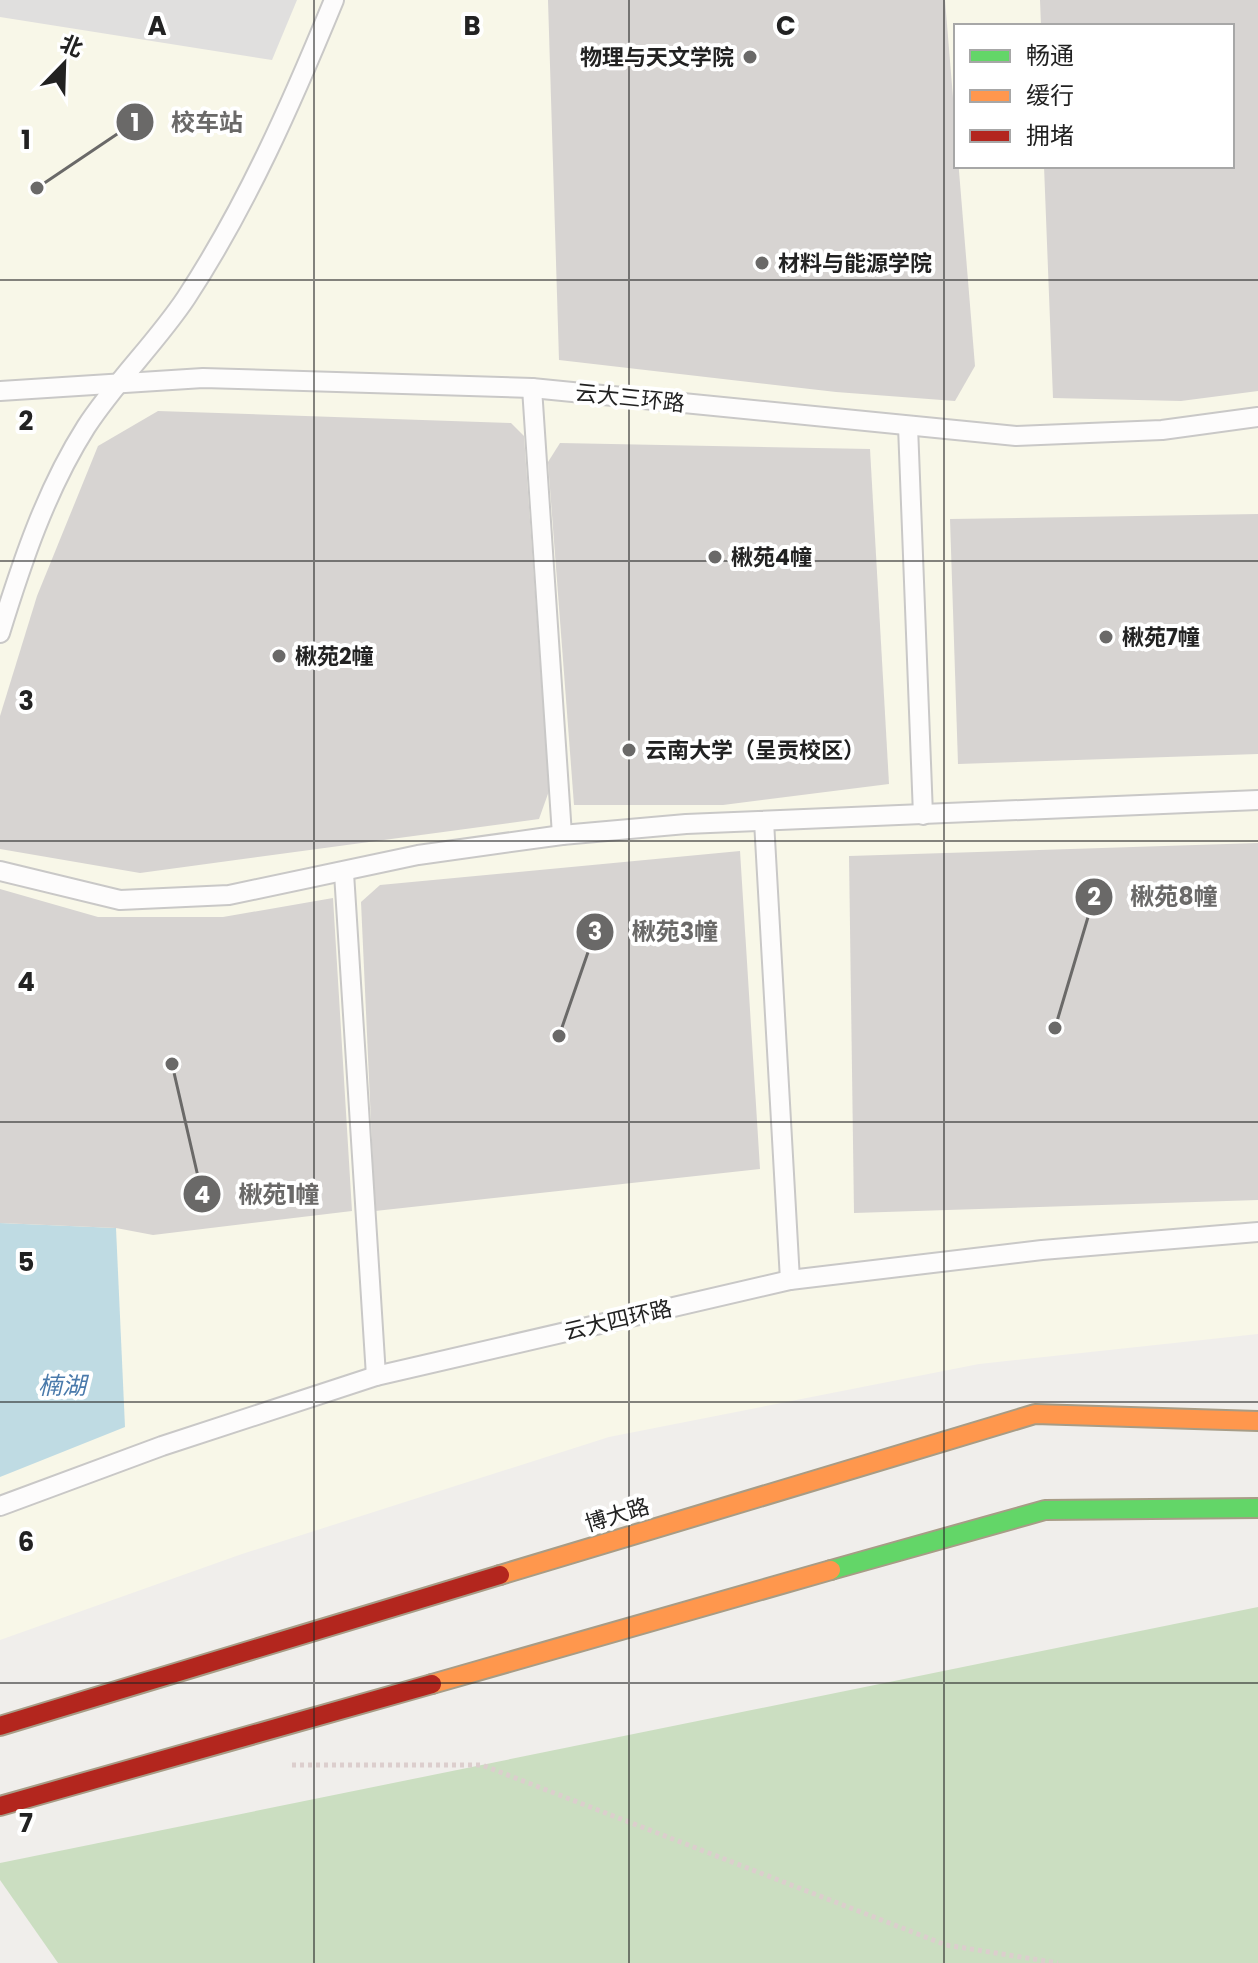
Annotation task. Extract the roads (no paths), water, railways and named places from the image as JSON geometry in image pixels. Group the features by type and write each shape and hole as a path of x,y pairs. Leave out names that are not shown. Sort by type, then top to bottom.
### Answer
{"main road":[{"name":"博大路","path":"0,1726 1035,1414 1258,1421"},
{"path":"0,1806 1045,1510 1258,1508"}],"lane":[{"path":"0,633 54,482 88,424 186,298 228,227 287,113 334,0"},
{"name":"云大三环路","path":"0,391 203,378 532,388 1016,436 1162,430 1258,417"},
{"path":"532,388 562,835"},
{"path":"908,426 923,815"},
{"path":"0,871 120,900 229,895 418,855 562,835 764,821 1258,800"},
{"path":"764,821 790,1280"},
{"path":"344,873 376,1376"},
{"name":"云大四环路","path":"0,1506 162,1446 376,1376 790,1280 1042,1250 1258,1232"}],"water":[{"name":"楠湖","path":"0,1223 116,1228 125,1427 0,1477"}],"place":[{"name":"物理与天文学院","path":"750,57"},
{"name":"校车站","path":"37,188"},
{"name":"材料与能源学院","path":"762,263"},
{"name":"楸苑4幢","path":"715,557"},
{"name":"楸苑7幢","path":"1106,637"},
{"name":"楸苑2幢","path":"279,656"},
{"name":"云南大学（呈贡校区）","path":"629,750"},
{"name":"楸苑8幢","path":"1055,1028"},
{"name":"楸苑3幢","path":"559,1036"},
{"name":"楸苑1幢","path":"172,1064"}]}
